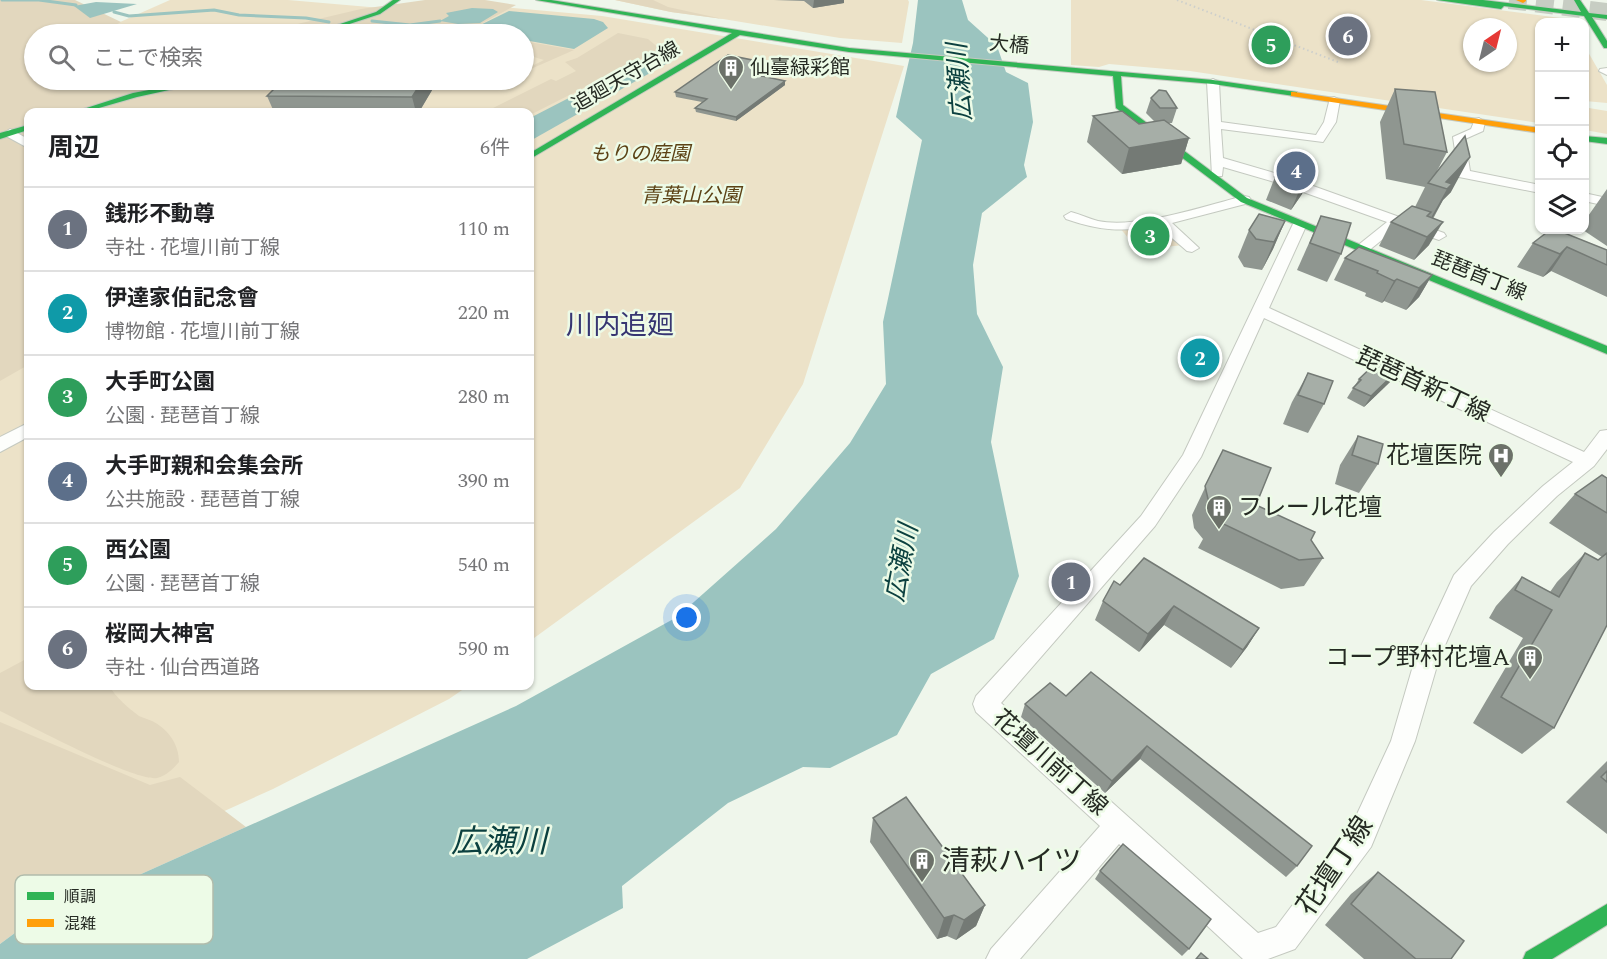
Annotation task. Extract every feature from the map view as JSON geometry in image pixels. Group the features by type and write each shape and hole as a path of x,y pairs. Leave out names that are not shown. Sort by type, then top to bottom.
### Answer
{"main road":[{"path":"345,24 378,13 397,0"},
{"path":"539,0 611,10"},
{"path":"574,0 611,10"},
{"path":"1440,0 1551,10 1581,7 1607,17"},
{"path":"1467,0 1551,10"},
{"path":"1520,0 1607,10"},
{"path":"1581,7 1607,46"},
{"name":"大橋","path":"611,10 849,50 1214,82 1535,130"},
{"name":"追廻天守台線","path":"534,154 741,31"},
{"name":"琵琶首丁線","path":"1111,73 1119,106 1244,200 1607,350"},
{"path":"92,108 161,90"},
{"path":"5,135 24,129"},
{"path":"1589,139 1607,141"},
{"path":"1533,959 1607,914"}],"street":[{"path":"1214,82 1218,161 1217,173 1214,177"},
{"path":"1216,125 1319,139 1330,123 1334,100"},
{"path":"1479,122 1477,131 1460,136 1464,174 1535,188"},
{"path":"5,135 24,142"},
{"path":"1218,161 1283,180 1439,236"},
{"path":"1589,198 1607,202"},
{"path":"1071,216 1098,225 1119,226 1206,211 1244,200"},
{"path":"1160,220 1191,248"},
{"path":"1362,249 1397,221"},
{"name":"花壇川前丁線","path":"1118,825 985,704 1148,521 1191,457 1299,224"},
{"name":"琵琶首新丁線","path":"1259,309 1587,461"},
{"path":"0,445 24,431"},
{"name":"花壇丁線","path":"1118,825 1254,949 1285,939 1361,837 1403,741 1427,659 1462,581 1501,538 1550,491 1587,461 1607,436"},
{"path":"1001,959 1118,825"}],"green space":[{"path":"170,0 288,0 381,8 323,24 116,24"},
{"path":"615,0 908,0 909,2 902,43 840,38 671,12"},
{"path":"1071,0 1421,0 1561,18 1535,18 1535,122 1190,71 1109,64 1099,67 1071,65"},
{"name":"青葉山公園","path":"491,6 602,16 904,66 803,384 740,488 534,638 534,108 100,108 174,90 534,90 534,24 401,24"},
{"path":"1589,54 1607,85 1607,103 1589,101"},
{"path":"1589,108 1607,111 1607,134 1589,131"},
{"path":"24,131 24,690 462,690 449,699 273,789 83,875 15,875 15,906 0,916 0,138"},
{"path":"1158,223 1183,245 1138,250 1120,228"}],"shaded area":[{"path":"0,0 75,0 121,22 118,24 24,24 24,90 297,90 280,108 24,108 24,367 0,381"},
{"path":"425,0 485,0 516,5 481,24 297,24 361,9"},
{"path":"615,0 653,0 668,7 723,19 671,12"},
{"path":"618,33 648,39 660,49 534,113 534,108 493,108 529,90 534,90 534,88 551,79 556,81 576,71 565,62 577,58"},
{"path":"534,43 574,50 534,68 534,65 544,60 534,57"},
{"path":"24,660 24,690 112,690 135,713 158,724 168,733 175,743 179,762 160,777 145,777 105,762 56,739 0,711 0,673"},
{"path":"0,722 150,785 180,777 246,827 139,875 15,875 15,933 0,944"}],"water":[{"name":"広瀬川","path":"918,0 962,0 968,20 997,46 1006,72 1028,83 1033,122 1024,165 1027,177 982,213 973,265 977,314 1003,367 991,442 1019,576 994,639 931,674 897,735 830,768 803,767 728,803 622,886 623,908 527,959 0,959 0,944 15,933 15,944 213,944 213,875 139,875 516,706 677,617 776,529 850,443 886,384 883,322 922,140 896,117 913,43"},
{"path":"96,2 137,4 90,18 74,6"},
{"path":"472,8 493,9 498,12 480,23 458,24 440,21 449,16 446,13"},
{"path":"509,11 594,19 603,22 608,28 574,49 534,42 534,24 482,24"},
{"path":"658,52 680,56 534,139 534,116"}],"building":[{"name":"仙臺緑彩館","path":"728,55 772,64 757,75 785,81 736,117 695,108 707,99 675,92"},
{"path":"1395,89 1435,92 1447,152 1404,144"},
{"path":"273,90 417,90 412,97 267,96"},
{"path":"1159,90 1166,91 1177,108 1160,108 1151,98"},
{"path":"1122,111 1139,124 1164,120 1189,138 1129,148 1093,116"},
{"path":"1465,136 1470,157 1446,182 1452,184 1447,189 1428,183"},
{"path":"1295,166 1311,171 1301,187 1275,177"},
{"path":"1412,206 1431,212 1427,216 1443,222 1427,237 1391,222"},
{"path":"1259,214 1285,221 1274,242 1256,239 1249,230"},
{"path":"1321,216 1351,223 1341,254 1310,243"},
{"path":"1545,234 1567,234 1607,250 1607,265 1567,247 1560,254 1533,243"},
{"path":"1359,247 1432,275 1419,288 1397,279 1394,281 1377,273 1378,271 1345,258"},
{"path":"1377,362 1396,372 1371,396 1353,388 1361,380 1359,379"},
{"path":"1308,373 1333,381 1324,404 1298,395"},
{"path":"1358,436 1383,444 1378,464 1352,455"},
{"path":"1223,450 1271,468 1256,505 1315,532 1311,540 1323,558 1299,560 1213,519 1218,511 1208,499 1205,486"},
{"path":"1602,475 1607,478 1607,513 1575,494"},
{"name":"コープ野村花壇A","path":"1585,553 1598,560 1607,553 1607,625 1554,728 1501,697 1552,610 1515,590 1522,577 1559,597"},
{"path":"1144,558 1259,628 1243,650 1174,606 1148,634 1103,601 1114,581 1120,585"},
{"path":"1091,672 1312,846 1297,866 1147,746 1112,781 1025,704 1050,683 1066,696"},
{"path":"1607,771 1607,782 1601,777"},
{"path":"906,797 985,905 964,920 954,915 944,918 873,818"},
{"path":"1123,844 1211,919 1189,949 1100,871"},
{"path":"1378,872 1464,941 1451,959 1416,959 1351,904"},
{"path":"1201,953 1208,959 1196,959"}],"waterway":[{"path":"2,0 39,0 76,5"},
{"path":"114,12 129,16 214,10 239,15 306,18 329,22"},
{"path":"372,21 400,24"},
{"path":"418,24 440,21"}],"tunnel":[{"path":"1509,0 1607,12"}],"railway":[{"path":"1177,0 1338,62"}],"traffic: fast":[{"path":"344,24 378,13 397,0"},
{"path":"539,0 849,50 1213,82 1294,94"},
{"path":"1440,0 1501,7"},
{"path":"1467,0 1607,17"},
{"path":"1577,0 1607,46"},
{"path":"534,154 741,31"},
{"path":"1117,74 1119,106 1244,200 1607,350"},
{"path":"92,108 161,90"},
{"path":"0,136 24,129"},
{"path":"1589,139 1607,141"},
{"path":"1533,959 1607,914"}],"traffic: slow":[{"path":"1519,0 1523,1"},
{"path":"1294,94 1535,130"}],"place":[{"name":"桜岡大神宮","path":"1348,36"},
{"name":"西公園","path":"1271,45"},
{"name":"仙臺緑彩館","path":"731,91"},
{"name":"大手町親和会集会所","path":"1296,171"},
{"name":"大手町公園","path":"1150,236"},
{"name":"伊達家伯記念會","path":"1200,358"},
{"name":"花壇医院","path":"1501,479"},
{"name":"フレール花壇","path":"1219,531"},
{"name":"銭形不動尊","path":"1071,582"},
{"name":"コープ野村花壇A","path":"1530,681"},
{"name":"清萩ハイツ","path":"922,884"}],"district":[{"name":"川内追廻","path":"620,326"}],"park label":[{"name":"もりの庭園","path":"640,154"}]}
